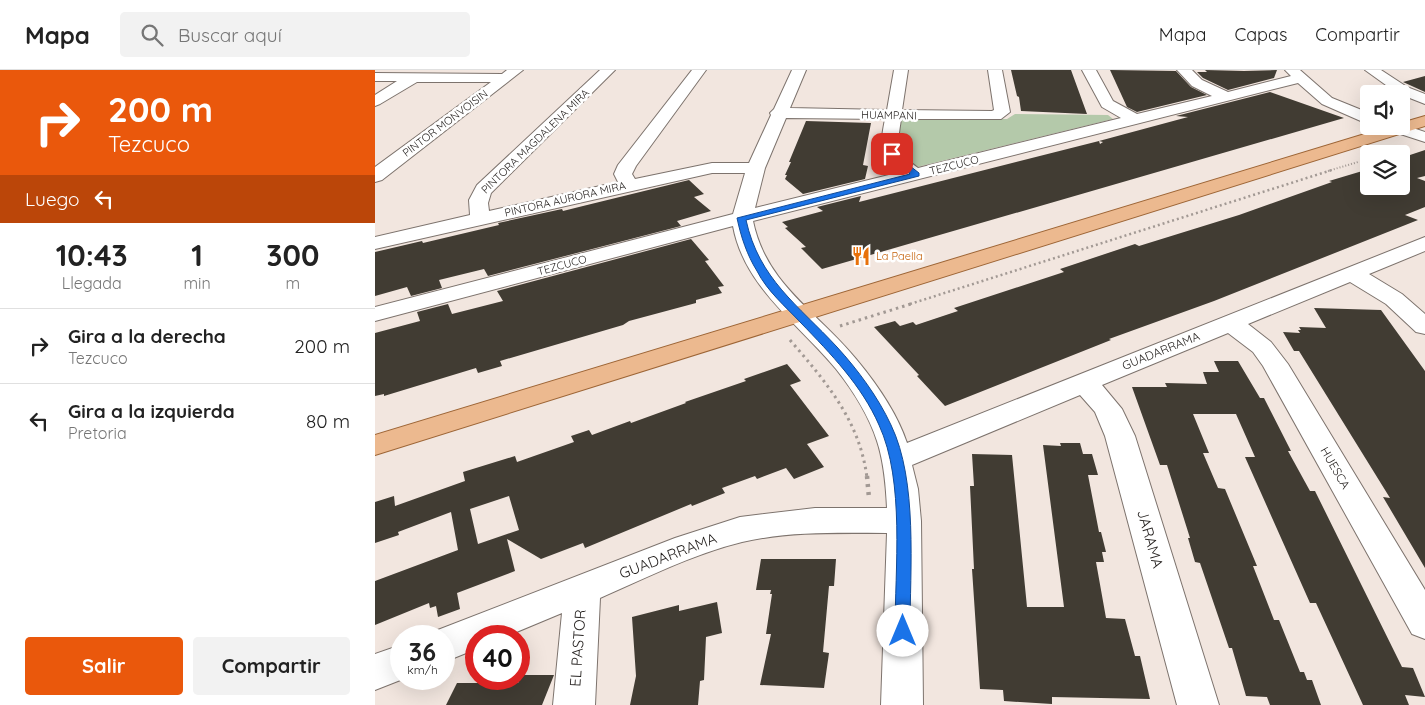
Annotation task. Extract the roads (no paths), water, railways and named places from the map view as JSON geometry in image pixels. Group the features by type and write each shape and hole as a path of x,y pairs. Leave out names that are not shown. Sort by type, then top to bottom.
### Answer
{"main road":[{"path":"1410,124 1425,121"},
{"path":"375,446 808,324 1371,135"}],"street":[{"name":"PINTORA MAGDALENA MIRA","path":"481,218 477,204 478,198 484,189 608,70"},
{"path":"629,185 623,174 627,165 699,70"},
{"path":"799,70 778,113 756,168 742,218 746,239 762,272 845,364 871,400 885,424 897,460 903,489 904,520 902,705"},
{"path":"901,70 889,141 890,150 899,163 916,175"},
{"name":"HUAMPANI","path":"778,113 999,116 1002,112 995,70"},
{"path":"1089,70 1107,104 1136,120"},
{"path":"1184,70 1197,83 1227,97"},
{"path":"1374,71 1394,70"},
{"path":"1374,71 1402,90 1425,99"},
{"path":"375,77 510,74"},
{"name":"PINTOR MONVOISIN","path":"375,176 510,74"},
{"path":"1297,74 1327,101 1360,115"},
{"name":"TEZCUCO","path":"375,314 742,218 1227,97 1297,74"},
{"path":"375,101 414,77"},
{"path":"1410,132 1425,138"},
{"name":"PINTORA AURORA MIRA","path":"375,243 698,170 756,168"},
{"name":"GUADARRAMA","path":"897,460 1425,243"},
{"path":"1351,274 1394,299 1425,327"},
{"name":"HUESCA","path":"1231,322 1262,347 1275,364 1425,623"},
{"name":"JARAMA","path":"1085,383 1108,409 1120,436 1198,705"},
{"name":"GUADARRAMA","path":"455,641 687,547 740,530 791,522 869,519 904,520"},
{"name":"EL PASTOR","path":"574,705 583,590"},
{"path":"375,672 390,666"}],"place":[{"name":"La Paella","path":"861,256"}]}
